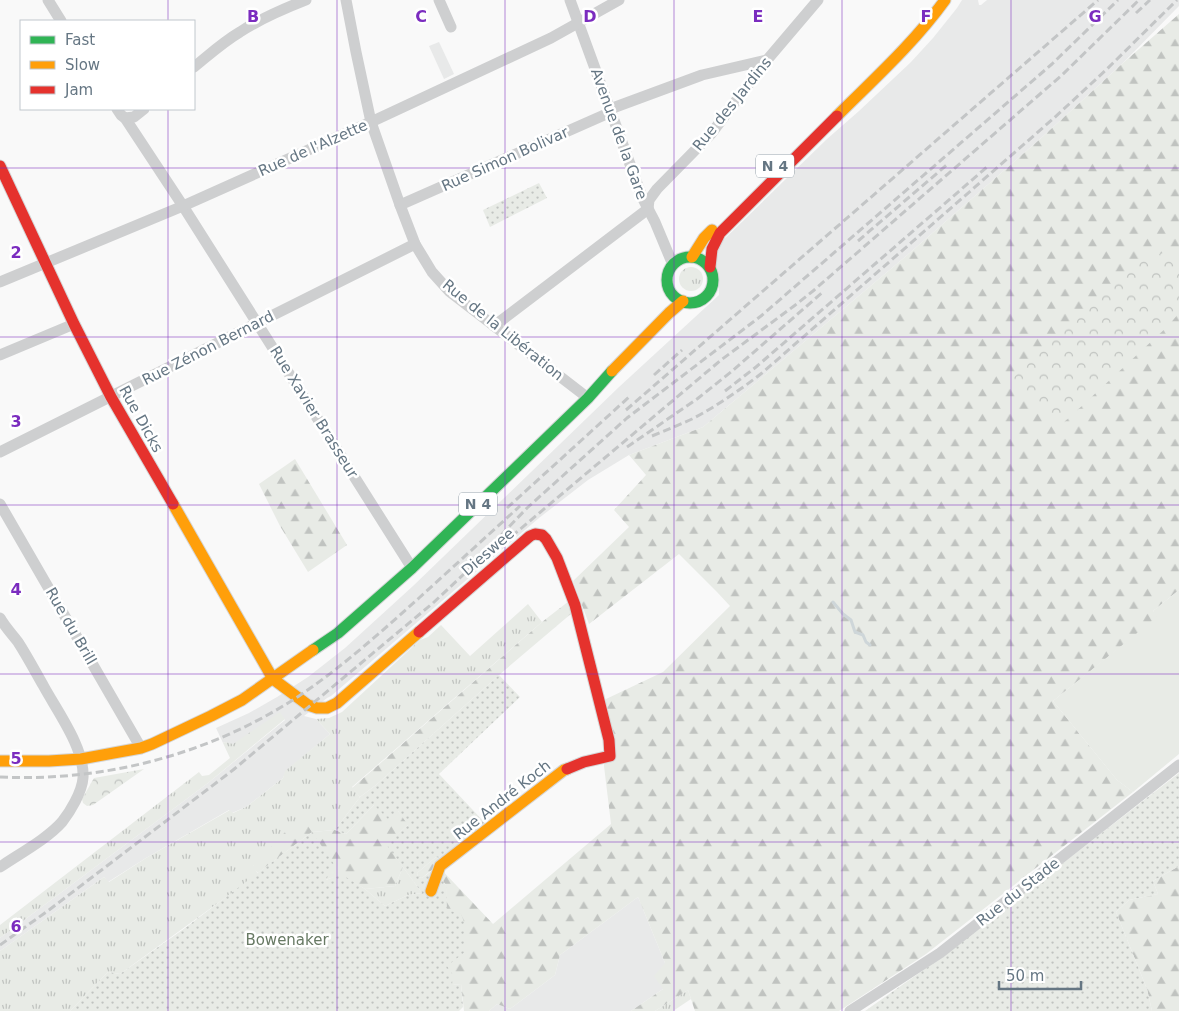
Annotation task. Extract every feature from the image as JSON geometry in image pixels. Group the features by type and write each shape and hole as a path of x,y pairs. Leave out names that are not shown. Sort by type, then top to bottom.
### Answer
{"main road":[{"name":"N 4","path":"692,257 704,238 906,36 936,0"},
{"name":"N 4","path":"710,267 710,253 713,243 720,233 912,41 945,0"},
{"name":"Rue Dicks","path":"0,166 74,324 111,396 272,679"},
{"path":"692,257 705,262 710,267 713,281 712,288 703,299 690,303 678,299 673,294 665,297 668,276 673,265 678,260 692,257"},
{"name":"N 4","path":"606,377 665,297"},
{"name":"N 4","path":"0,761 81,759 141,748 242,700 338,632 412,568 588,398 669,312 683,301"},
{"name":"Dieswee","path":"272,679 308,705 317,708 327,708 338,703 530,536 535,534 542,535 557,558 576,605 609,740 610,756"},
{"name":"Rue André Koch","path":"431,891 440,866 564,770 584,762 610,756"}],"street":[{"path":"48,0 61,20"},
{"path":"195,66 240,32 279,10 306,0"},
{"name":"Rue de la Libération","path":"346,0 371,122 415,244 432,272 450,292 588,398"},
{"path":"440,0 451,27"},
{"name":"Avenue de la Gare","path":"570,0 648,209 673,265"},
{"name":"Rue de l'Alzette","path":"0,282 183,206 371,122 550,38 619,0"},
{"name":"Rue des Jardins","path":"648,209 649,200 657,189 712,134 767,60 818,0"},
{"name":"Rue Simon Bolivar","path":"400,205 610,110 702,74 767,60"},
{"path":"121,113 134,117 143,110"},
{"name":"Rue Xavier Brasseur","path":"121,113 183,206 412,568"},
{"path":"494,326 648,209"},
{"name":"Rue Zénon Bernard","path":"0,452 415,244"},
{"path":"0,355 74,324"},
{"name":"Rue du Brill","path":"0,504 141,748"},
{"path":"0,618 18,642 75,741 81,759 83,780 70,811 61,823 0,867"},
{"name":"Rue du Stade","path":"850,1011 940,953 1179,765"}],"shaded area":[{"path":"962,0 978,0 979,5 981,5 987,0 1179,0 1179,6 1123,63 1039,140 905,257 703,427 629,455 588,480 539,518 331,696 304,716 316,719 330,734 286,771 283,778 246,807 232,813 229,810 108,882 104,877 0,951 0,938 208,783 285,720 280,713 233,745 223,743 216,728 249,713 277,697 308,677 345,648 413,586 619,387 719,295 718,273 710,253 827,139 911,62 933,38"},
{"path":"439,42 454,74 444,79 429,46"},
{"path":"638,897 665,963 663,989 631,1011 489,1011 497,1004 510,1009 555,975 560,955"}],"green space":[{"path":"1179,14 1179,590 1153,611 1158,617 1053,701 1117,780 1133,792 926,954 839,1011 695,1011 688,990 655,1011 631,1011 663,989 654,976 665,963 638,897 560,955 555,975 510,1009 497,1004 489,1011 464,1011 461,984 452,985 447,966 446,885 433,869 422,878 418,877 417,873 436,857 440,858 438,866 493,924 611,824 604,766 606,699 663,672 730,606 679,554 589,624 573,581 629,527 614,510 646,475 629,455 703,427 905,257"},
{"path":"539,183 547,198 490,227 483,210"},
{"path":"1170,251 1179,261 1179,313 1168,326 1057,429 1011,380 1119,277 1143,261"},
{"path":"691,267 696,268 702,274 702,284 696,290 691,291 686,290 680,284 679,279 680,274 686,268"},
{"path":"295,459 347,545 308,572 280,526 259,484"},
{"path":"1179,590 1179,754 1133,792 1117,780 1053,701 1157,617 1153,611"},
{"path":"569,601 572,613 360,797 352,788 542,622"},
{"path":"528,604 542,622 352,787 360,797 335,830 312,832 253,866 258,874 120,974 108,972 70,1011 0,1011 0,951 104,877 109,882 146,858 230,810 233,813 246,807 283,778 285,771 330,734 316,719 329,718 342,712 420,640 428,637 441,625 470,656"},
{"name":"Bowenaker","path":"499,675 520,697 439,774 486,824 440,858 436,857 417,873 418,877 422,878 434,869 446,885 447,910 461,914 463,919 466,933 465,952 447,966 453,975 452,985 461,984 463,1007 459,1011 70,1011 108,972 120,974 185,928 312,832 334,864 326,880 341,874 365,889 385,906 408,895 422,893 386,844 408,825 398,811 388,819 374,805 346,834 335,830 360,797 376,785"},
{"path":"280,712 285,719 208,783 0,938 0,925 199,772 202,776 209,775 230,758 223,743 233,744"},
{"path":"144,769 93,805 87,806 83,803 82,799 94,778"},
{"path":"1179,773 1179,866 1153,881 1158,894 1129,900 1116,912 1147,989 1152,1011 865,1011 942,957"},
{"path":"375,804 398,811 409,824 387,844 403,867 395,886 365,889 341,875 325,880 312,832 335,830 346,834"},
{"path":"308,826 312,832 258,873 252,867 288,829"},
{"path":"1179,866 1179,1011 1152,1011 1147,989 1116,912 1129,900 1158,894 1153,881"},
{"path":"403,867 422,893 408,895 385,906 365,889 395,886"},
{"path":"688,990 691,999 673,1011 655,1011"}],"waterway":[{"path":"833,602 851,620 855,632 863,635 866,642 870,645"}],"railway":[{"path":"626,410 1098,0"},
{"path":"0,945 233,770 433,603 464,574 527,508 627,418 761,316 1052,64 1118,0"},
{"path":"493,552 721,360 813,291 1062,75 1139,0"},
{"path":"1136,13 1150,0"},
{"path":"652,436 701,414 728,398 762,373 1054,118 1177,0"},
{"path":"858,241 949,163"},
{"path":"725,391 756,367 987,167"},
{"path":"627,447 697,399 824,291"},
{"path":"654,375 682,350"},
{"path":"507,508 629,397"},
{"path":"0,777 79,775 118,769 156,760 193,748 230,734 265,716 315,685 361,649 520,506"}],"traffic: fast":[{"path":"690,257 703,261 709,267 713,280 709,293 703,299 690,303 677,299 671,293 667,280 671,267 677,261 690,257"},
{"path":"313,650 338,633 412,568 588,398 612,371"}],"traffic: slow":[{"path":"837,116 907,46 945,0"},
{"path":"692,257 704,238 712,230"},
{"path":"612,371 683,301"},
{"path":"173,504 273,679 308,705 317,708 327,708 337,703 419,632"},
{"path":"0,761 81,759 141,748 242,700 313,650"},
{"path":"431,891 440,866 567,769"}],"traffic: jam":[{"path":"710,267 712,249 720,233 837,116"},
{"path":"0,166 74,324 111,397 173,504"},
{"path":"419,632 530,536 535,534 542,535 557,558 575,605 609,740 610,756 584,762 567,769"}]}
